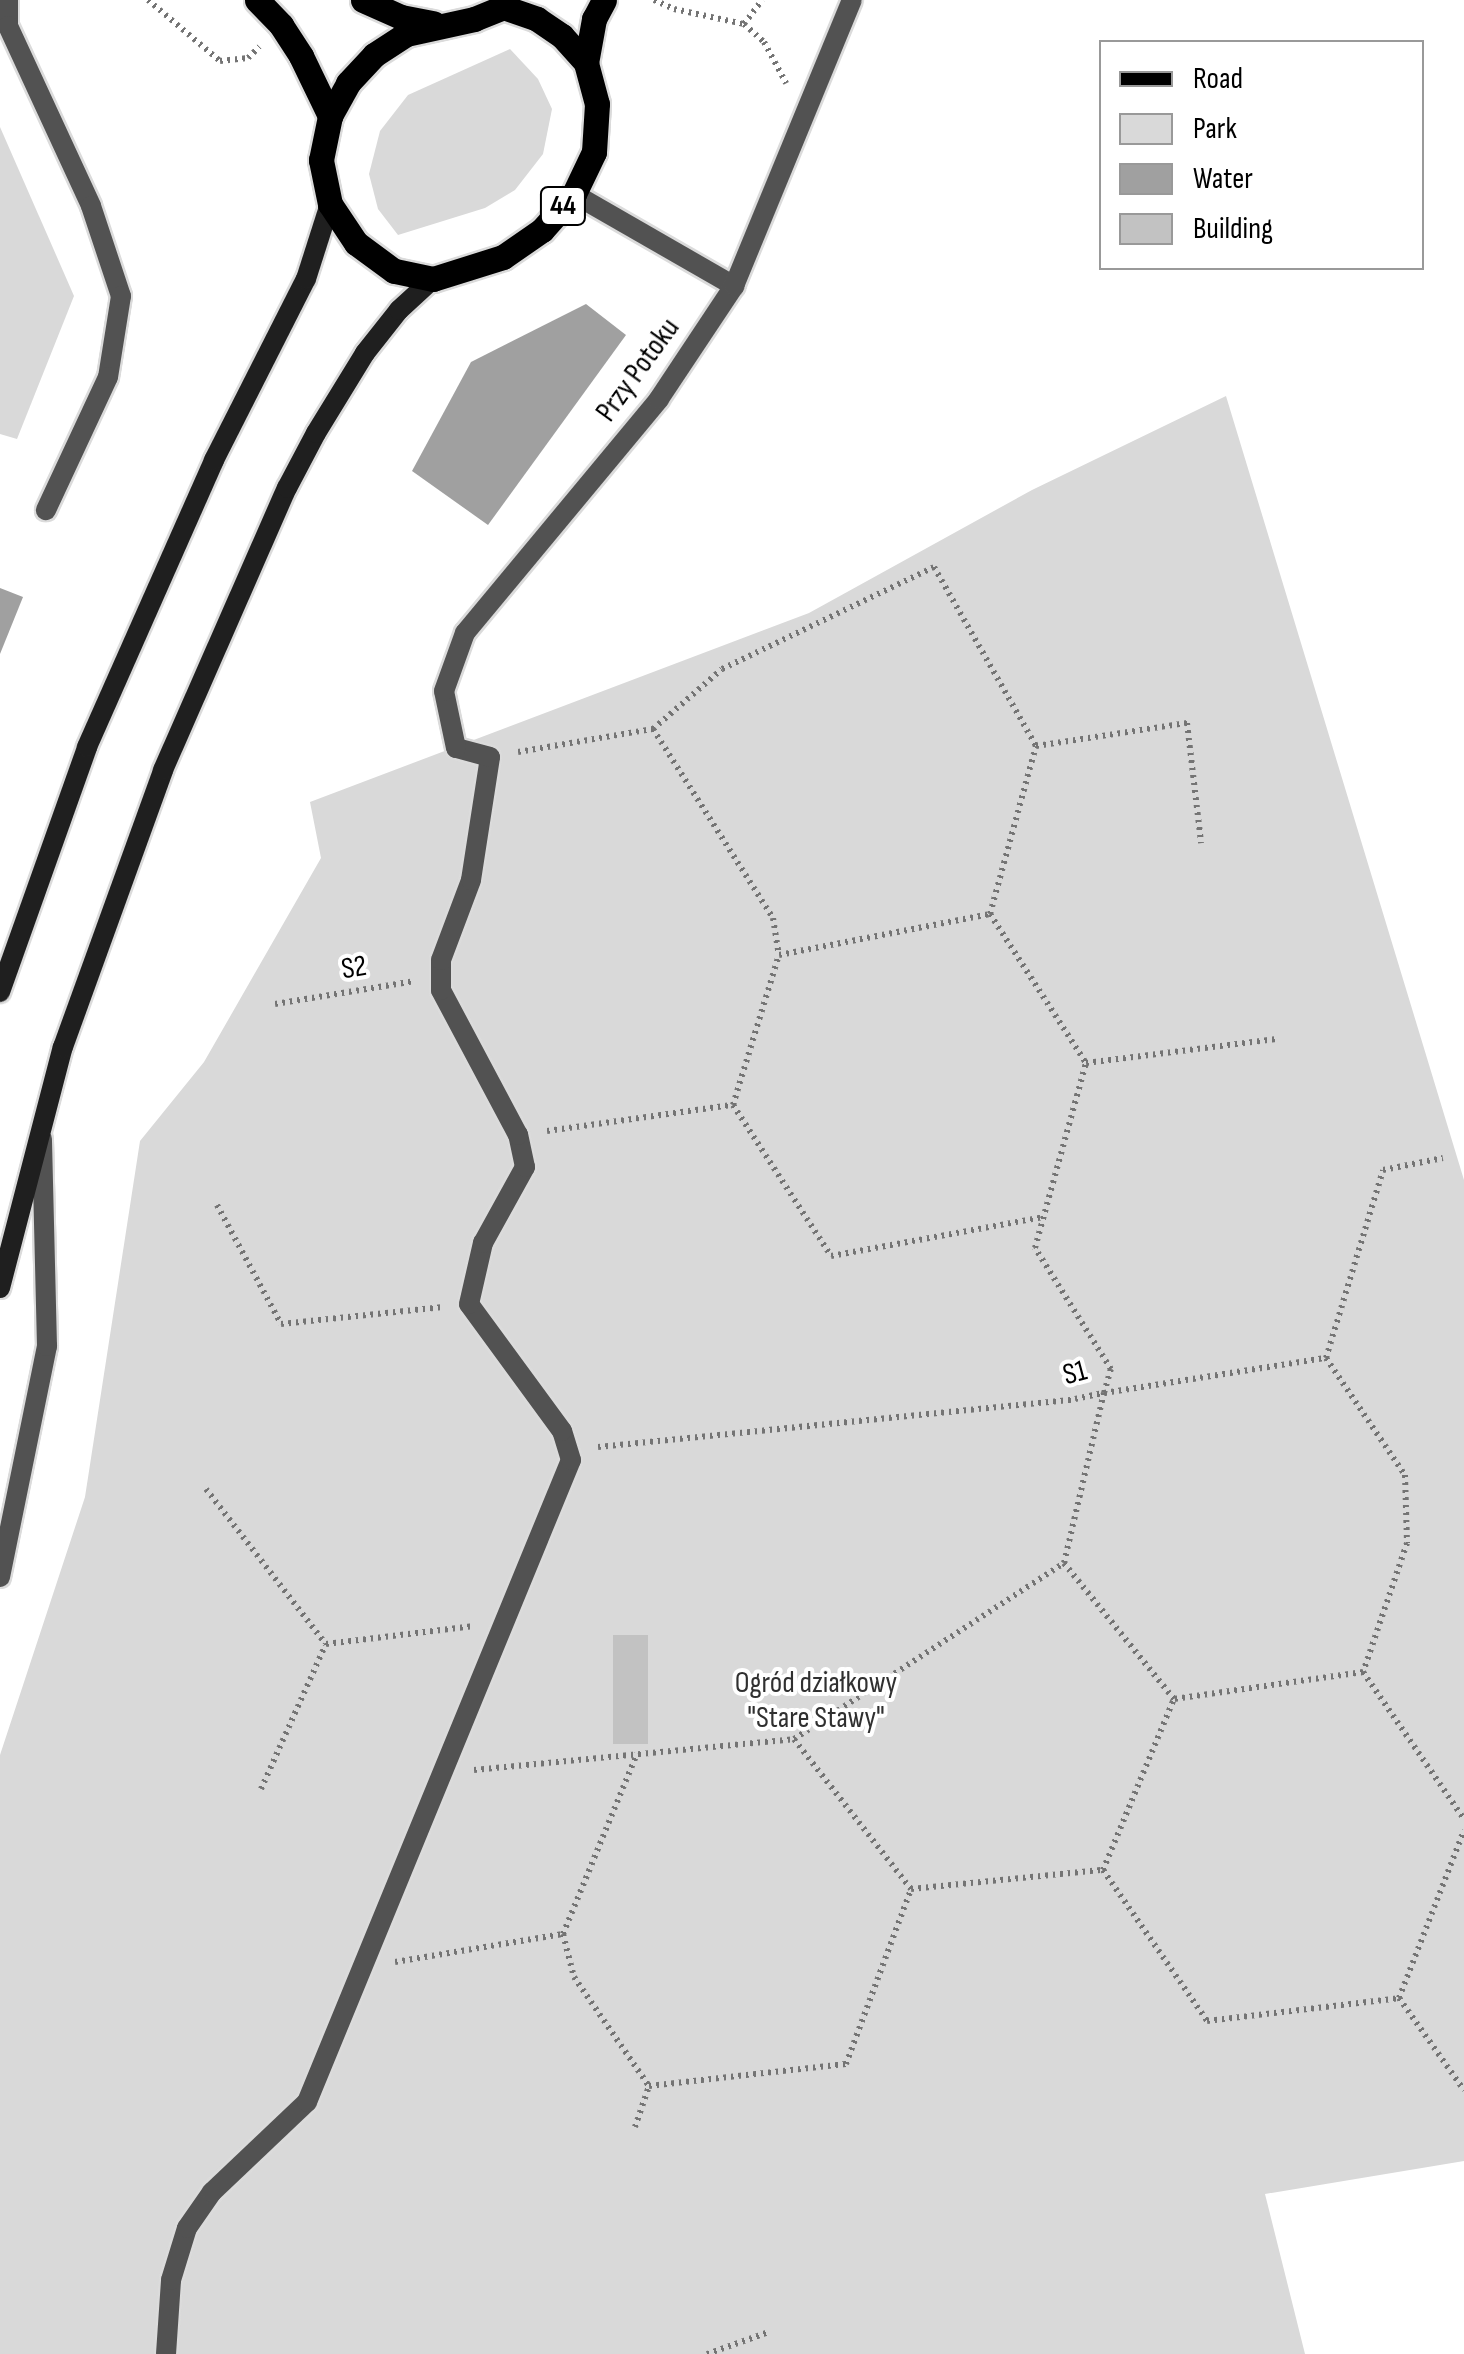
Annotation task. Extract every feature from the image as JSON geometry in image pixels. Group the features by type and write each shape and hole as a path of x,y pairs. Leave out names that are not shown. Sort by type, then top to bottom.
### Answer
{"main road":[{"path":"257,0 281,25 330,116"},
{"path":"363,0 401,17 438,24"},
{"name":"44","path":"0,1288 63,1048 164,770 287,488 365,353 399,310 433,279 503,257 542,230 574,194 594,152 597,104 586,63 594,18 604,0"},
{"path":"433,279 394,271 356,243 330,204 321,160 330,116 348,84 376,53 406,34 474,19 506,4 562,36 586,63"},
{"path":"0,992 87,747 214,460 306,279 330,204"}],"lane":[{"path":"8,0 8,26 91,206 121,296 108,378 46,510"},
{"name":"Przy Potoku","path":"490,757 456,748 444,691 464,633 660,400 734,286 852,0"},
{"path":"574,194 734,286"},
{"path":"166,2354 171,2280 187,2228 212,2192 307,2102 572,1460 572,1450 469,1304 483,1244 525,1167 518,1135 441,990 441,960 471,880 490,757"},
{"path":"0,1577 48,1346 41,1131"}],"path":[{"path":"148,0 220,61 248,58 281,25"},
{"path":"654,0 674,9 744,24 764,42 784,75 798,125"},
{"path":"744,24 762,0"},
{"path":"490,757 653,728 722,669 934,568 1036,746 990,914 1086,1063 1276,1040"},
{"path":"1036,746 1187,723 1201,843"},
{"path":"653,728 772,918 779,955 733,1105"},
{"path":"779,955 990,914"},
{"name":"S2","path":"275,1004 441,977"},
{"name":"S1","path":"572,1450 1076,1399 1104,1392 1111,1369 1035,1248 1086,1063"},
{"path":"518,1135 733,1105"},
{"path":"733,1105 831,1256 1044,1218"},
{"path":"1326,1358 1383,1170 1442,1158"},
{"path":"218,1206 281,1324 469,1304"},
{"path":"443,1773 794,1739 1064,1563 1104,1392 1326,1358"},
{"path":"1326,1358 1405,1474 1407,1543 1363,1672"},
{"path":"206,1490 326,1644"},
{"path":"1064,1563 1174,1699"},
{"path":"326,1644 505,1622"},
{"path":"261,1790 326,1644"},
{"path":"1174,1699 1363,1672"},
{"path":"1363,1672 1464,1818"},
{"path":"1103,1870 1174,1699"},
{"path":"794,1739 911,1889"},
{"path":"637,1754 563,1934 574,1977 648,2086"},
{"path":"1398,1998 1464,1830"},
{"path":"911,1889 1103,1870"},
{"path":"1103,1870 1207,2021 1398,1998"},
{"path":"648,2086 846,2064 911,1889"},
{"path":"362,1968 563,1934"},
{"path":"1398,1998 1464,2090"},
{"path":"635,2128 648,2086"},
{"path":"707,2354 766,2333"}],"green space":[{"path":"510,49 538,79 552,109 543,154 515,190 485,208 398,235 378,209 369,174 380,131 408,95"},
{"path":"0,127 74,296 17,439 0,434"},
{"name":"Ogród działkowy \"Stare Stawy\"","path":"1226,396 1464,1180 1464,2161 1265,2194 1305,2354 0,2354 0,1755 85,1497 140,1141 204,1062 321,858 310,802 809,613 1032,490"}],"water":[{"path":"586,304 626,335 488,525 412,471 471,362"},
{"path":"0,588 23,597 0,654"}],"building":[{"path":"613,1635 648,1635 648,1744 613,1744"}]}
